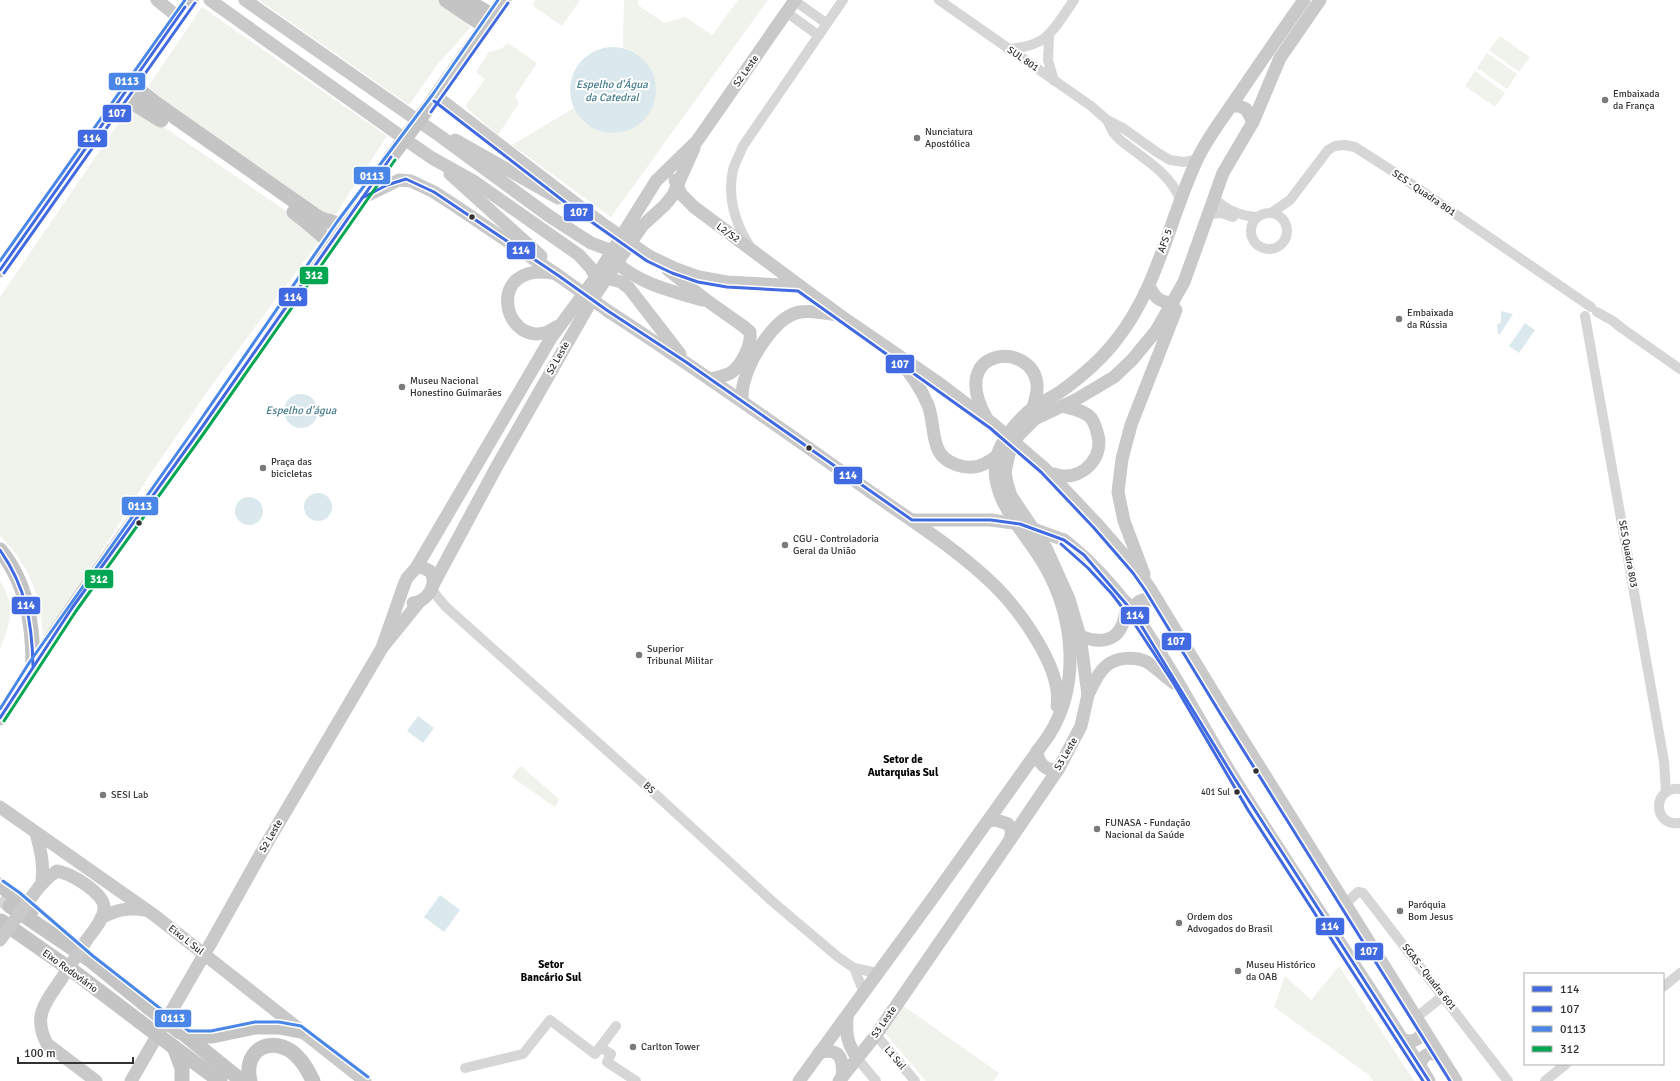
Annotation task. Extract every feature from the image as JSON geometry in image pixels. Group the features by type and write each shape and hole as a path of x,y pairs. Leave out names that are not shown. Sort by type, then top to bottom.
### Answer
{"highway":[{"path":"446,0 490,21"},
{"path":"466,0 490,21"},
{"path":"0,718 33,666 341,225 437,97 504,0"},
{"path":"0,270 185,8"},
{"path":"131,84 155,103 313,214 322,219 341,225"},
{"path":"122,96 149,111 301,217 330,242"},
{"path":"0,550 17,575 29,608 33,646 33,666"},
{"path":"0,885 17,897 90,960"},
{"name":"Eixo Rodoviário","path":"10,906 90,960 242,1081"},
{"name":"Eixo Rodoviário","path":"1,928 77,974 220,1081"},
{"path":"183,1034 212,1036 255,1027 300,1031"},
{"path":"250,1081 249,1069 253,1056 262,1047 273,1045 291,1051 307,1070 313,1081"},
{"path":"172,1046 182,1068 182,1081"}],"main road":[{"path":"156,0 185,8"},
{"path":"210,0 432,158 475,182 579,255 601,278 621,282 630,288 686,362"},
{"path":"245,0 440,136 549,216 615,257 628,273 648,283 709,302"},
{"name":"S2 Leste","path":"615,257 642,226 673,195 697,141 795,0"},
{"name":"AFS 5","path":"997,456 1013,428 1033,408 1060,392 1103,356 1131,319 1149,286 1180,199 1197,159 1231,106 1304,0"},
{"path":"1149,587 1124,522 1118,492 1122,459 1131,425 1165,340 1225,168 1253,122 1280,58 1320,0"},
{"path":"437,97 582,209 651,258 750,332 750,343 740,362 732,372 711,379"},
{"path":"1231,106 1239,106 1246,109 1253,122"},
{"path":"440,136 460,141 545,191 582,209"},
{"name":"S2 Leste","path":"416,568 512,406 542,351 560,326 601,278 615,257 656,181 697,141"},
{"path":"432,158 525,241 558,275"},
{"name":"L2/S2","path":"665,172 672,176 682,194 694,207 714,224 841,316 890,349"},
{"path":"362,198 399,180 411,181 440,196 558,275 608,311 711,379 912,520 982,574 1015,609 1034,635 1054,678 1058,690 1056,715 1049,735"},
{"path":"645,200 653,209 659,210"},
{"path":"651,258 699,277 727,282 800,286"},
{"path":"558,275 533,272 522,275 511,285 507,297 509,314 515,323 524,330 533,333 544,333 560,326"},
{"name":"S2 Leste","path":"131,1081 264,848 382,648 428,593 524,418 586,310 601,278"},
{"path":"1062,406 1114,377 1132,360 1156,331 1184,282"},
{"path":"1149,286 1156,298 1161,302 1173,303"},
{"path":"742,401 743,384 747,372 756,354 777,324 789,315 799,312 826,313 841,316"},
{"path":"890,349 990,422 1047,471 1103,531 1149,587 1224,710 1456,1081"},
{"path":"890,349 912,376 924,395 930,410 938,449 944,458 958,465 971,467 984,465 997,456"},
{"path":"990,422 978,402 975,388 982,366 995,357 1004,356 1014,358 1024,362 1031,369 1037,384 1033,408"},
{"path":"512,406 514,415 524,418"},
{"path":"1047,471 1067,476 1084,470 1095,461 1099,448 1099,436 1091,418 1084,413 1062,406"},
{"name":"S3 Leste","path":"841,1079 876,1035 1059,768 1081,726 1088,695 1080,636 1069,600 1055,566 1046,548 1011,496 1005,472 1009,454 1018,436 1035,419 1062,406"},
{"path":"799,1081 847,1017 877,973 1049,735 1058,718 1065,699 1070,676 1070,648 1065,619 1057,593 1046,567 1001,500 996,476 997,456"},
{"path":"912,520 992,520 1020,524 1064,540 1084,555 1130,607 1233,776 1429,1081"},
{"path":"421,567 430,571 434,578 428,593 413,603 408,601 402,592 407,578 416,568 421,567"},
{"name":"S2 Leste","path":"382,648 402,592"},
{"path":"1080,636 1091,641 1100,642 1114,636 1124,621 1130,607 1141,600 1146,599 1158,601"},
{"path":"1088,695 1096,677 1107,665 1123,658 1134,658 1147,662 1181,690"},
{"path":"1037,751 1039,762 1044,766 1051,770 1059,768"},
{"name":"Eixo L Sul","path":"0,807 147,910 365,1081"},
{"path":"988,821 996,820 1008,824 1012,831 1010,840"},
{"path":"36,833 44,867 40,885"},
{"path":"0,940 40,885 57,872 73,876 98,894 102,899 104,909 101,918 45,1004 40,1017 40,1027 48,1044 96,1081"},
{"path":"101,918 120,909 133,908 147,910"},
{"path":"847,1017 847,1038 849,1045 857,1058"},
{"path":"1401,1039 1408,1041 1417,1040 1424,1030"},
{"path":"819,1053 832,1051 838,1054 843,1067 841,1079"},
{"path":"1420,1066 1421,1060 1425,1054 1429,1053 1439,1055"}],"street":[{"path":"795,0 826,23"},
{"path":"750,249 741,233 734,214 731,189 733,169 743,146 843,0"},
{"name":"SUL 801","path":"940,0 1107,120 1123,128 1158,153 1170,160 1184,162 1197,159"},
{"path":"1008,49 1033,45 1049,36 1074,0"},
{"path":"786,12 818,35"},
{"path":"1049,36 1048,60 1054,81"},
{"name":"SUL 801","path":"1107,120 1118,138 1162,172 1175,188 1180,199"},
{"path":"1136,152 1143,143"},
{"name":"SES - Quadra 801","path":"1271,213 1290,200 1328,150 1335,146 1345,145 1355,147 1567,291 1591,314 1623,329 1680,369"},
{"path":"1214,198 1222,206 1233,212 1256,217"},
{"name":"SES - Quadra 801","path":"1286,225 1290,200"},
{"path":"1208,214 1222,213 1238,219 1251,228"},
{"path":"1263,213 1271,213 1279,216 1286,225 1286,236 1284,240 1276,247 1264,249 1254,242 1251,237 1251,228 1256,217 1263,213"},
{"name":"SES Quadra 803","path":"1591,314 1592,348 1664,760 1674,790"},
{"name":"BS","path":"428,593 446,607 641,781 773,902 838,957 854,968 877,973"},
{"path":"1674,790 1660,799 1659,811 1668,822 1680,823"},
{"name":"SGAS - Quadra 601","path":"1345,904 1358,892 1364,893 1508,1081"},
{"path":"854,968 864,992"},
{"path":"1664,986 1680,973"},
{"path":"1417,1017 1444,996"},
{"path":"465,1068 523,1054 550,1020 595,1054 616,1026"},
{"name":"L1 Sul","path":"876,1035 915,1081"},
{"path":"600,1047 611,1054 607,1062 636,1081"},
{"path":"857,1058 876,1081"},
{"path":"1545,1081 1565,1065"}],"shaded area":[{"path":"259,0 438,0 465,21 470,28 437,65 409,105"},
{"path":"535,0 580,0 562,26 533,6"},
{"path":"624,0 638,0 638,5 664,23 685,17 712,35 738,0 768,0 611,217 512,145 574,108 582,121 597,130 655,91 650,69 637,54 623,47"},
{"path":"202,7 387,136 336,214 331,216 317,209 167,105 150,88 149,85"},
{"path":"1500,36 1530,57 1519,72 1489,50"},
{"path":"508,43 537,63 515,96 519,103 498,135 468,109 466,105 485,79 476,72 489,52 501,49"},
{"path":"1487,53 1517,74 1507,89 1477,68"},
{"path":"1475,71 1505,93 1495,107 1465,86"},
{"path":"130,108 151,118 299,220 320,240 214,382 153,470 70,601 43,637 39,605 32,583 24,565 7,542 0,536 0,297"},
{"path":"0,581 8,599 10,614 7,630 0,649"},
{"path":"519,767 522,767 559,799 555,807 512,777"},
{"path":"1339,966 1414,1081 1373,1081 1369,1075 1274,1007 1285,976 1311,1000"},
{"path":"902,1005 999,1073 993,1081 926,1081 884,1032"}],"water":[{"name":"Espelho d'Água da Catedral","path":"613,47 629,50 637,54 649,66 653,74 656,90 653,106 649,114 637,126 629,130 613,133 597,130 589,126 577,114 573,106 570,90 573,74 577,66 589,54 597,50"},
{"path":"1501,311 1513,314 1500,334 1498,334 1497,325 1501,322"},
{"path":"1525,323 1535,330 1519,353 1509,346"},
{"name":"Espelho d'água","path":"298,394 304,394 308,395 315,401 318,411 317,418 311,425 304,428 298,428 294,427 287,421 284,414 284,408 285,404 291,397"},
{"path":"318,493 328,497 332,507 328,517 318,521 308,517 304,507 308,497"},
{"path":"249,497 259,501 263,511 259,521 249,525 239,521 235,511 239,501"},
{"path":"418,716 434,728 423,743 407,731"},
{"path":"440,895 460,910 444,932 424,917"}],"tunnel":[{"path":"0,898 10,906"}],"transit line":[{"name":"0113","path":"0,261 185,0"},
{"name":"0113","path":"0,709 29,663 195,428 337,222 433,94 498,0"},
{"name":"107","path":"4,273 195,3"},
{"name":"107","path":"431,112 508,3"},
{"name":"114","path":"0,270 185,7"},
{"name":"107","path":"434,101 579,213 647,261 672,273 698,282 727,287 798,291 990,428 1041,472 1094,528 1133,573 1145,590 1450,1081"},
{"name":"114","path":"0,718 72,608 200,430 391,157"},
{"name":"312","path":"4,721 76,611 204,433 395,160"},
{"name":"114","path":"362,198 387,185 406,179 434,192 559,276 608,311 686,362 912,520 991,520 1020,524 1064,540 1084,555 1133,612 1233,776 1429,1081"},
{"name":"107","path":"1061,544 1088,568 1112,594 1134,623 1174,684 1248,810 1423,1081"},
{"name":"114","path":"0,550 16,578 26,605 31,635 33,666"},
{"name":"0113","path":"3,881 20,893 93,956 189,1031 211,1031 255,1022 279,1022 301,1026 368,1077"}],"place":[{"name":"Embaixada da França","path":"1605,100"},
{"name":"Nunciatura Apostólica","path":"917,138"},
{"name":"Embaixada da Rússia","path":"1399,319"},
{"name":"Museu Nacional Honestino Guimarães","path":"402,387"},
{"name":"Praça das bicicletas","path":"263,468"},
{"name":"CGU - Controladoria Geral da União","path":"785,545"},
{"name":"Superior Tribunal Militar","path":"639,655"},
{"name":"401 Sul","path":"1237,792"},
{"name":"SESI Lab","path":"103,795"},
{"name":"FUNASA - Fundação Nacional da Saúde","path":"1097,829"},
{"name":"Paróquia Bom Jesus","path":"1400,911"},
{"name":"Ordem dos Advogados do Brasil","path":"1179,923"},
{"name":"Museu Histórico da OAB","path":"1238,971"},
{"name":"Carlton Tower","path":"633,1047"}],"district":[{"name":"Setor de Autarquias Sul","path":"903,765"},
{"name":"Setor Bancário Sul","path":"551,970"}]}
